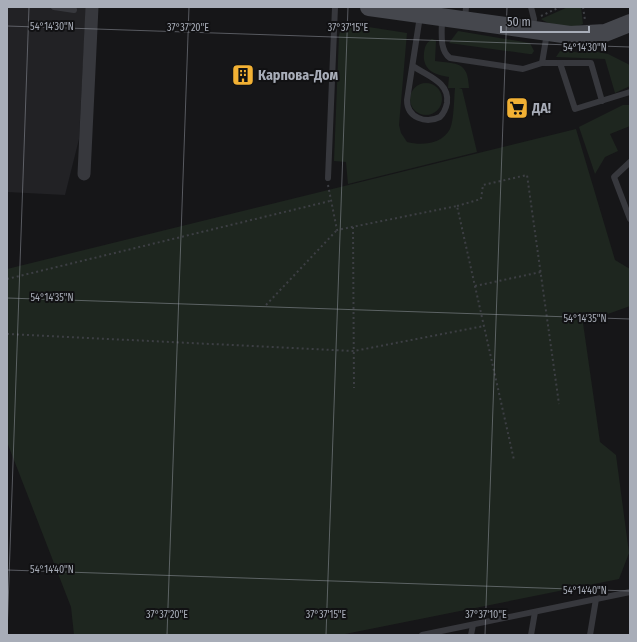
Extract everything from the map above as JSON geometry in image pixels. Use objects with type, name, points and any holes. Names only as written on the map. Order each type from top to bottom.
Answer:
[{"type":"main road","points":[[369,7],[442,17],[465,13],[588,35],[605,33],[630,23]]},
{"type":"street","points":[[84,174],[92,7]]},
{"type":"lane","points":[[54,7],[74,10]]},
{"type":"lane","points":[[328,178],[335,7]]},
{"type":"lane","points":[[531,7],[538,27],[542,63]]},
{"type":"lane","points":[[412,66],[440,82],[446,89],[446,105],[440,117],[431,120],[423,119],[414,116],[409,111],[407,100],[412,66],[420,14]]},
{"type":"lane","points":[[442,17],[443,48],[445,53],[450,58],[523,69],[542,63],[592,64],[602,101]]},
{"type":"lane","points":[[560,63],[574,109],[618,97],[630,92]]},
{"type":"lane","points":[[618,97],[630,98]]},
{"type":"lane","points":[[630,162],[614,177],[630,219]]},
{"type":"lane","points":[[422,635],[630,592]]},
{"type":"lane","points":[[590,635],[596,599]]},
{"type":"lane","points":[[531,635],[536,612]]},
{"type":"lane","points":[[471,635],[473,625]]},
{"type":"path","points":[[538,27],[560,7]]},
{"type":"path","points":[[583,7],[585,23]]},
{"type":"path","points":[[266,305],[337,230],[457,206],[480,199],[483,185],[527,175],[559,404]]},
{"type":"path","points":[[328,178],[337,230]]},
{"type":"path","points":[[7,279],[331,201]]},
{"type":"path","points":[[457,206],[514,460]]},
{"type":"path","points":[[353,227],[354,388]]},
{"type":"path","points":[[475,286],[541,272]]},
{"type":"path","points":[[7,334],[354,351],[484,326]]},
{"type":"shaded area","points":[[7,7],[86,7],[79,139],[65,195],[7,192]]},
{"type":"shaded area","points":[[568,7],[581,7],[583,24],[567,27],[551,24],[541,19]]},
{"type":"shaded area","points":[[343,23],[407,33],[399,125],[401,133],[407,142],[419,144],[431,143],[442,138],[450,129],[453,115],[455,88],[448,88],[449,77],[430,71],[425,64],[424,59],[424,51],[427,43],[432,39],[436,41],[435,61],[455,64],[464,68],[466,73],[469,88],[459,88],[462,89],[477,152],[348,184],[346,162],[334,161],[339,35]]},
{"type":"shaded area","points":[[458,31],[530,43],[534,51],[532,54],[529,54],[449,43]]},
{"type":"shaded area","points":[[587,50],[608,54],[628,64],[630,66],[630,86],[615,93],[605,59],[556,57],[560,51],[586,53]]},
{"type":"shaded area","points":[[423,83],[429,83],[439,90],[442,99],[441,105],[435,112],[429,115],[423,115],[413,108],[410,102],[410,96],[417,86]]},
{"type":"shaded area","points":[[623,105],[630,105],[630,126],[610,134],[618,151],[605,157],[595,174],[579,127]]},
{"type":"shaded area","points":[[576,129],[615,260],[630,269],[630,306],[583,323],[600,442],[616,455],[629,553],[619,579],[340,635],[74,635],[71,607],[7,442],[7,269]]},
{"type":"place","name":"Карпова-Дом","points":[[243,75]]},
{"type":"place","name":"ДА!","points":[[517,108]]}]
